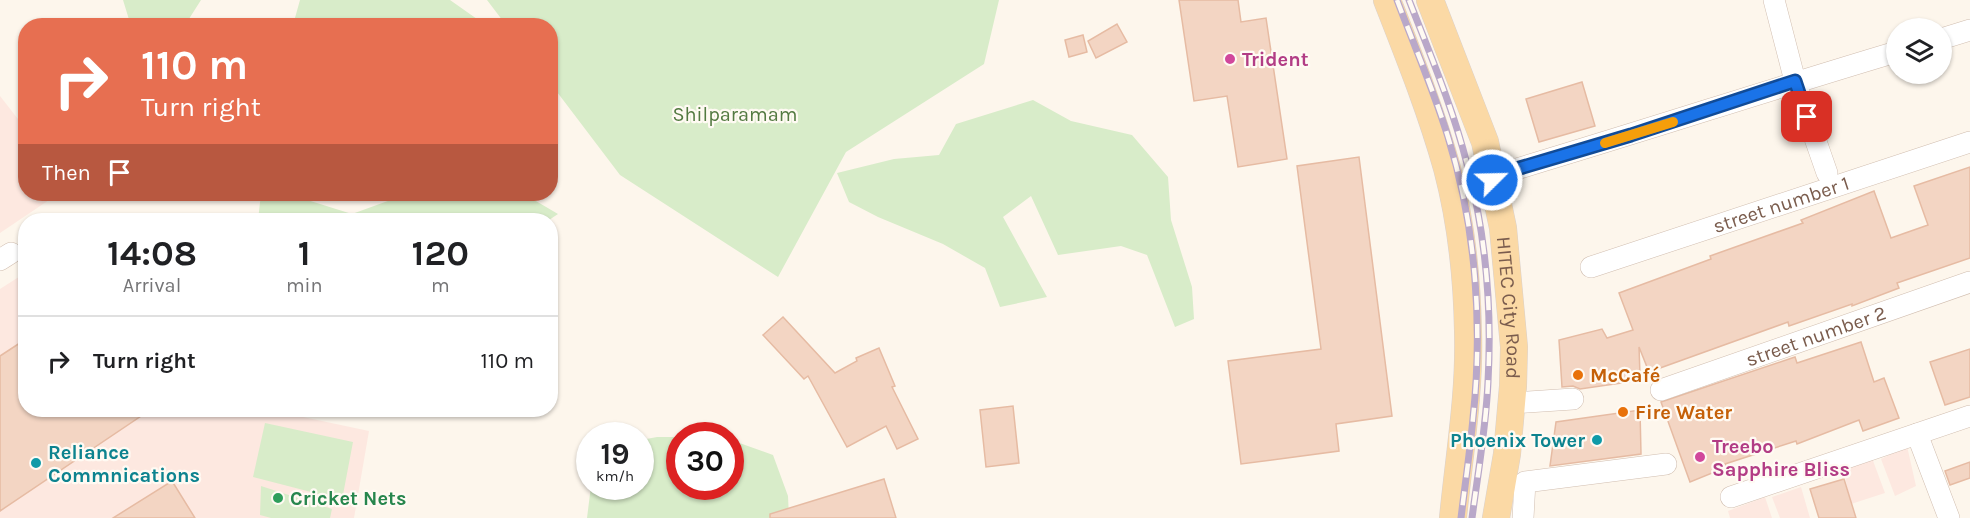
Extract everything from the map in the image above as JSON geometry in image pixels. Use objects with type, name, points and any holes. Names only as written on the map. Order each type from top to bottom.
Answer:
[{"type":"main road","name":"HITEC City Road","points":[[1387,0],[1438,138],[1461,239],[1468,333],[1465,400],[1453,518]]},
{"type":"main road","name":"HITEC City Road","points":[[1430,0],[1485,142],[1503,228],[1514,347],[1507,454],[1496,518]]},
{"type":"street","points":[[1774,0],[1795,81],[1827,173]]},
{"type":"street","points":[[1952,36],[1970,30]]},
{"type":"street","points":[[1492,180],[1503,173],[1631,135],[1795,81],[1886,55]]},
{"type":"street","name":"street number 1","points":[[1591,267],[1970,142]]},
{"type":"street","name":"street number 2","points":[[1661,390],[1970,282]]},
{"type":"street","points":[[1511,403],[1573,399]]},
{"type":"street","points":[[1731,497],[1970,416]]},
{"type":"street","points":[[1917,434],[1949,518]]},
{"type":"street","points":[[1523,518],[1525,477],[1661,462]]},
{"type":"shaded area","points":[[0,96],[18,119],[18,201],[48,201],[30,213],[18,213],[18,221],[0,233]]},
{"type":"shaded area","points":[[18,277],[18,417],[303,417],[369,431],[354,518],[0,518],[0,289]]},
{"type":"shaded area","points":[[1907,446],[1916,486],[1895,496],[1881,459]]},
{"type":"shaded area","points":[[1872,458],[1885,493],[1851,504],[1843,468]]},
{"type":"shaded area","points":[[1801,487],[1810,518],[1780,518],[1772,497]]},
{"type":"shaded area","points":[[1765,497],[1772,518],[1730,518],[1728,511]]},
{"type":"green space","points":[[123,0],[201,0],[190,18],[129,18]]},
{"type":"green space","points":[[300,0],[450,0],[476,18],[295,18]]},
{"type":"green space","name":"Shilparamam","points":[[487,0],[999,0],[984,64],[846,152],[778,277],[620,175],[558,93],[558,18],[501,18]]},
{"type":"green space","points":[[1033,100],[1071,121],[1132,135],[1168,177],[1171,220],[1192,287],[1194,319],[1175,327],[1147,255],[1121,246],[1058,255],[1031,196],[1003,217],[1047,297],[1000,307],[985,268],[943,244],[878,217],[849,202],[837,173],[894,159],[939,155],[956,124]]},
{"type":"green space","points":[[260,201],[310,201],[349,213],[259,213]]},
{"type":"green space","points":[[388,201],[536,201],[556,213],[355,213]]},
{"type":"green space","points":[[265,423],[353,442],[342,500],[253,477]]},
{"type":"green space","points":[[666,437],[666,500],[744,500],[744,445],[773,455],[788,496],[789,518],[587,518],[589,500],[654,500],[654,438]]},
{"type":"green space","name":"Cricket Nets","points":[[261,486],[332,509],[330,518],[271,518],[260,515]]},
{"type":"building","name":"Trident","points":[[1179,0],[1238,0],[1241,22],[1266,18],[1287,159],[1238,167],[1227,96],[1194,101]]},
{"type":"building","points":[[1117,24],[1127,42],[1096,58],[1088,41]]},
{"type":"building","points":[[1083,35],[1087,52],[1069,57],[1065,40]]},
{"type":"building","points":[[1582,82],[1595,126],[1539,142],[1526,99]]},
{"type":"building","points":[[1359,157],[1392,416],[1336,424],[1339,451],[1241,464],[1228,361],[1321,349],[1297,166]]},
{"type":"building","points":[[1970,167],[1970,258],[1897,283],[1899,288],[1852,306],[1852,304],[1789,326],[1788,322],[1649,372],[1639,347],[1640,375],[1627,379],[1629,382],[1580,389],[1573,386],[1562,387],[1559,340],[1602,329],[1607,338],[1633,330],[1619,293],[1711,259],[1710,256],[1803,223],[1801,220],[1874,191],[1891,238],[1928,225],[1914,186]]},
{"type":"building","points":[[783,317],[835,373],[857,361],[856,358],[879,348],[895,386],[892,387],[918,439],[897,449],[886,426],[847,447],[808,376],[804,379],[763,335]]},
{"type":"building","points":[[1861,342],[1874,382],[1884,378],[1899,418],[1863,431],[1859,420],[1797,444],[1796,441],[1725,464],[1727,467],[1690,482],[1661,402],[1795,357],[1797,363]]},
{"type":"building","name":"Reliance Commnications","points":[[18,344],[18,417],[140,417],[0,511],[0,356]]},
{"type":"building","points":[[1970,349],[1970,397],[1945,405],[1930,362]]},
{"type":"building","points":[[1013,406],[1019,463],[986,467],[980,410]]},
{"type":"building","name":"Phoenix Tower","points":[[1640,410],[1641,454],[1550,466],[1556,422]]},
{"type":"building","points":[[1970,462],[1970,478],[1950,485],[1945,471]]},
{"type":"building","points":[[884,479],[896,518],[770,518],[770,514]]},
{"type":"building","points":[[1844,479],[1856,518],[1819,518],[1810,489]]},
{"type":"building","points":[[172,481],[195,518],[113,518]]},
{"type":"railway","points":[[1397,0],[1448,137],[1458,171],[1471,241],[1477,312],[1476,383],[1461,518]]},
{"type":"railway","points":[[1409,0],[1455,122],[1474,191],[1483,245],[1489,327],[1488,382],[1484,433],[1472,518]]},
{"type":"slow traffic","points":[[1605,143],[1673,122]]},
{"type":"place","name":"Trident","points":[[1230,59]]},
{"type":"place","name":"McCafé","points":[[1578,375]]},
{"type":"place","name":"Fire Water","points":[[1623,412]]},
{"type":"place","name":"Phoenix Tower","points":[[1597,440]]},
{"type":"place","name":"Treebo Sapphire Bliss","points":[[1700,457]]},
{"type":"place","name":"Reliance Commnications","points":[[36,463]]},
{"type":"place","name":"Cricket Nets","points":[[278,498]]},
{"type":"route","points":[[1492,180],[1503,173],[1631,135],[1795,81],[1807,117]]}]
